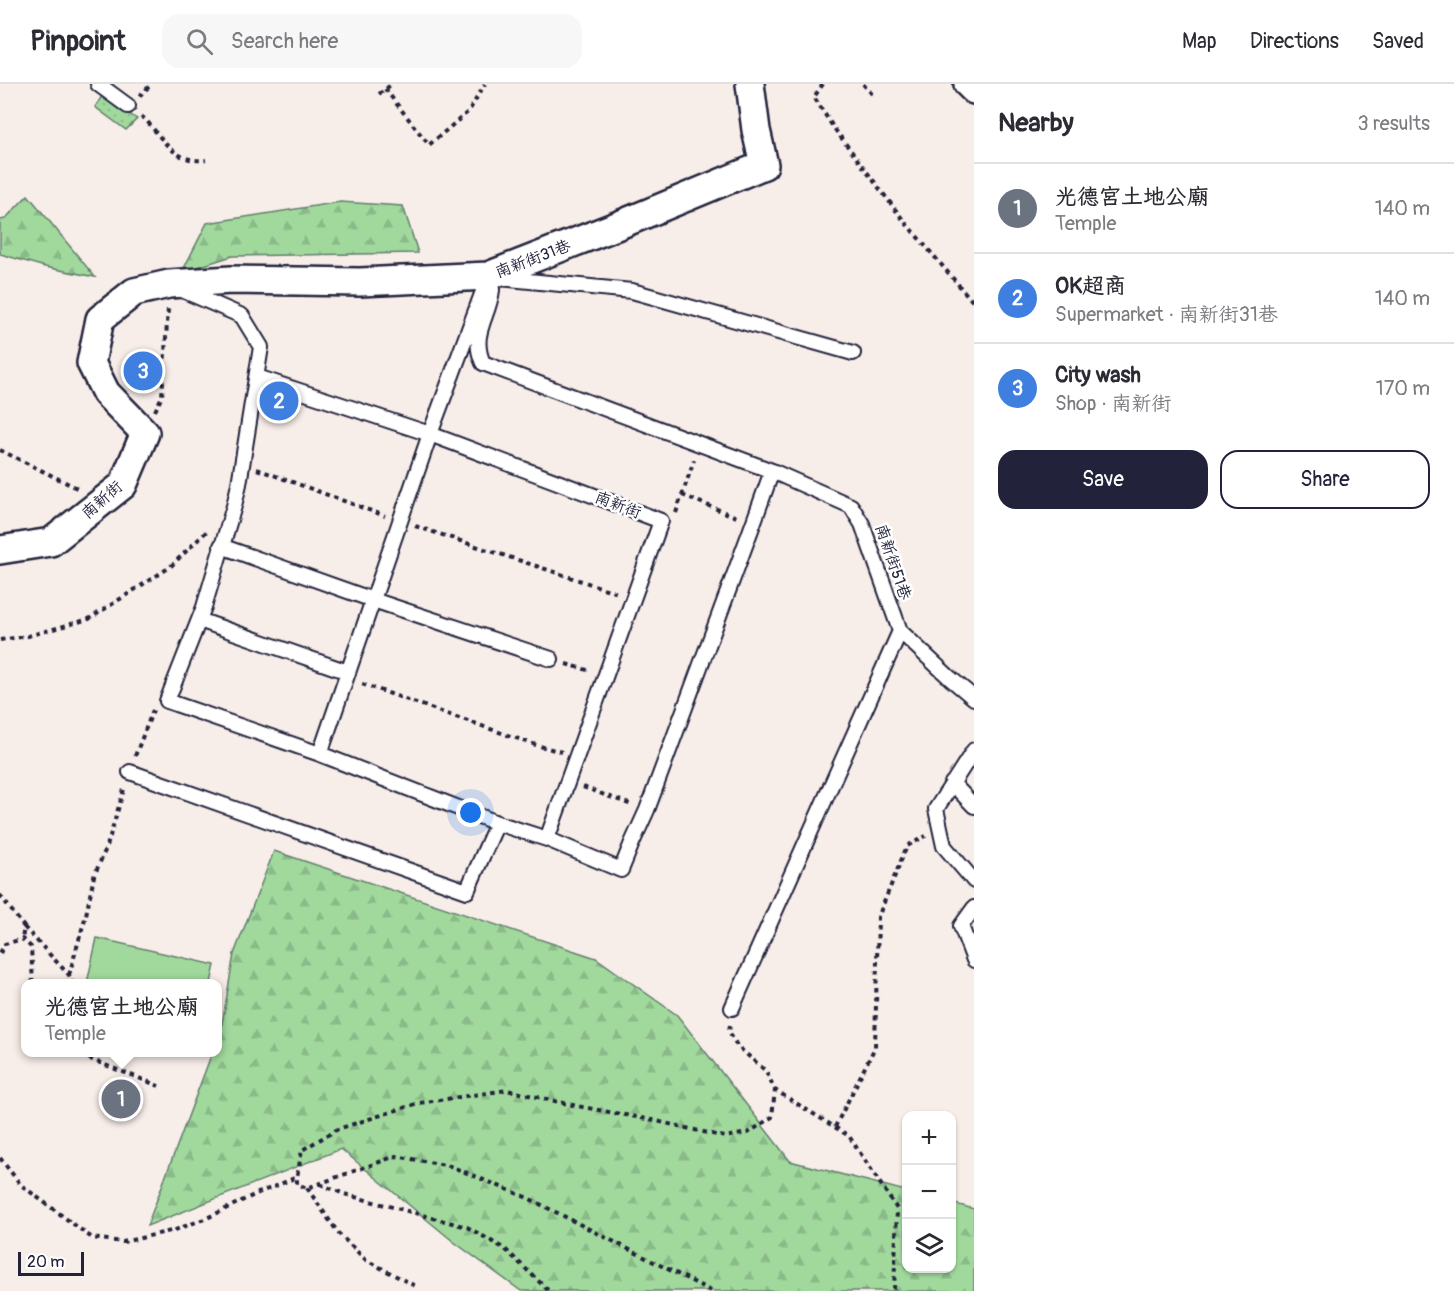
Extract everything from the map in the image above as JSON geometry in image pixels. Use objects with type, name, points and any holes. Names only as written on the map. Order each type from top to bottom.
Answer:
[{"type":"street","name":"南新街31巷","points":[[169,284],[231,280],[360,282],[488,276],[764,165],[750,84]]},
{"type":"street","points":[[968,84],[974,90]]},
{"type":"street","points":[[146,433],[106,393],[91,363],[100,319],[134,292],[169,284]]},
{"type":"street","name":"南新街","points":[[0,550],[51,542],[123,485],[146,433]]},
{"type":"lane","points":[[98,84],[128,106]]},
{"type":"lane","points":[[320,754],[430,434],[488,276],[632,291],[852,353]]},
{"type":"lane","name":"南新街51巷","points":[[488,276],[492,288],[479,338],[483,363],[772,471],[850,506],[862,524],[900,631]]},
{"type":"lane","points":[[169,284],[242,316],[261,347],[234,506],[204,607],[167,701],[320,754],[497,823],[547,839],[621,870],[647,810],[772,471]]},
{"type":"lane","name":"南新街","points":[[257,377],[430,434],[661,521],[547,839]]},
{"type":"lane","points":[[221,546],[373,600],[551,659]]},
{"type":"lane","points":[[199,621],[348,672]]},
{"type":"lane","points":[[732,1008],[900,631],[974,698]]},
{"type":"lane","points":[[974,750],[936,809],[944,846],[974,881]]},
{"type":"lane","points":[[130,771],[467,891],[497,823]]},
{"type":"lane","points":[[952,783],[974,806]]},
{"type":"lane","points":[[974,908],[961,926],[974,960]]},
{"type":"path","points":[[379,94],[392,84]]},
{"type":"path","points":[[385,89],[429,145],[469,111],[485,84]]},
{"type":"path","points":[[823,84],[813,97],[833,127],[904,221],[974,303]]},
{"type":"path","points":[[863,84],[872,94]]},
{"type":"path","points":[[128,106],[146,120],[173,152],[194,161],[206,160]]},
{"type":"path","points":[[146,433],[162,396],[169,284]]},
{"type":"path","points":[[661,521],[672,525],[700,445]]},
{"type":"path","points":[[0,450],[77,488]]},
{"type":"path","points":[[682,495],[753,524]]},
{"type":"path","points":[[0,640],[28,636],[89,619],[170,567],[234,506]]},
{"type":"path","points":[[551,659],[606,675]]},
{"type":"path","points":[[348,672],[362,685],[536,745],[578,755]]},
{"type":"path","points":[[69,975],[94,876],[107,846],[130,771],[153,709],[167,701]]},
{"type":"path","points":[[568,782],[647,810]]},
{"type":"path","points":[[835,1127],[875,1047],[878,917],[907,846],[940,828]]},
{"type":"path","points":[[0,895],[24,927],[71,979]]},
{"type":"path","points":[[22,939],[24,927]]},
{"type":"path","points":[[0,953],[5,944],[22,939]]},
{"type":"path","points":[[22,939],[31,947],[33,979]]},
{"type":"path","points":[[417,1287],[366,1260],[339,1234],[307,1188],[297,1184],[302,1150],[338,1129],[419,1103],[507,1090],[725,1137],[748,1133],[772,1118],[775,1090],[766,1071],[737,1046],[729,1031],[732,1008]]},
{"type":"path","points":[[83,1057],[159,1086]]},
{"type":"path","points":[[775,1090],[849,1136],[897,1209],[894,1291]]},
{"type":"path","points":[[307,1188],[396,1156],[450,1166],[528,1198],[711,1291]]},
{"type":"path","points":[[0,1158],[21,1185],[92,1238],[123,1242],[175,1230],[297,1178]]},
{"type":"path","points":[[319,1183],[344,1194],[467,1227],[505,1249],[549,1291]]},
{"type":"green space","points":[[102,96],[137,119],[126,130],[95,107]]},
{"type":"green space","points":[[28,195],[95,277],[45,267],[0,254],[0,220],[5,219]]},
{"type":"green space","points":[[340,202],[403,206],[418,253],[232,256],[182,272],[207,223]]},
{"type":"green space","points":[[274,851],[596,958],[677,1015],[790,1161],[902,1190],[902,1273],[956,1273],[956,1204],[974,1209],[974,1291],[521,1291],[454,1242],[341,1149],[147,1226],[210,1057],[222,1057],[222,1024],[234,954]]},
{"type":"green space","points":[[97,938],[215,965],[212,979],[88,979]]},
{"type":"place","name":"City wash","points":[[143,371]]},
{"type":"place","name":"OK超商","points":[[279,401]]},
{"type":"place","name":"光德宮土地公廟","points":[[121,1099]]}]
